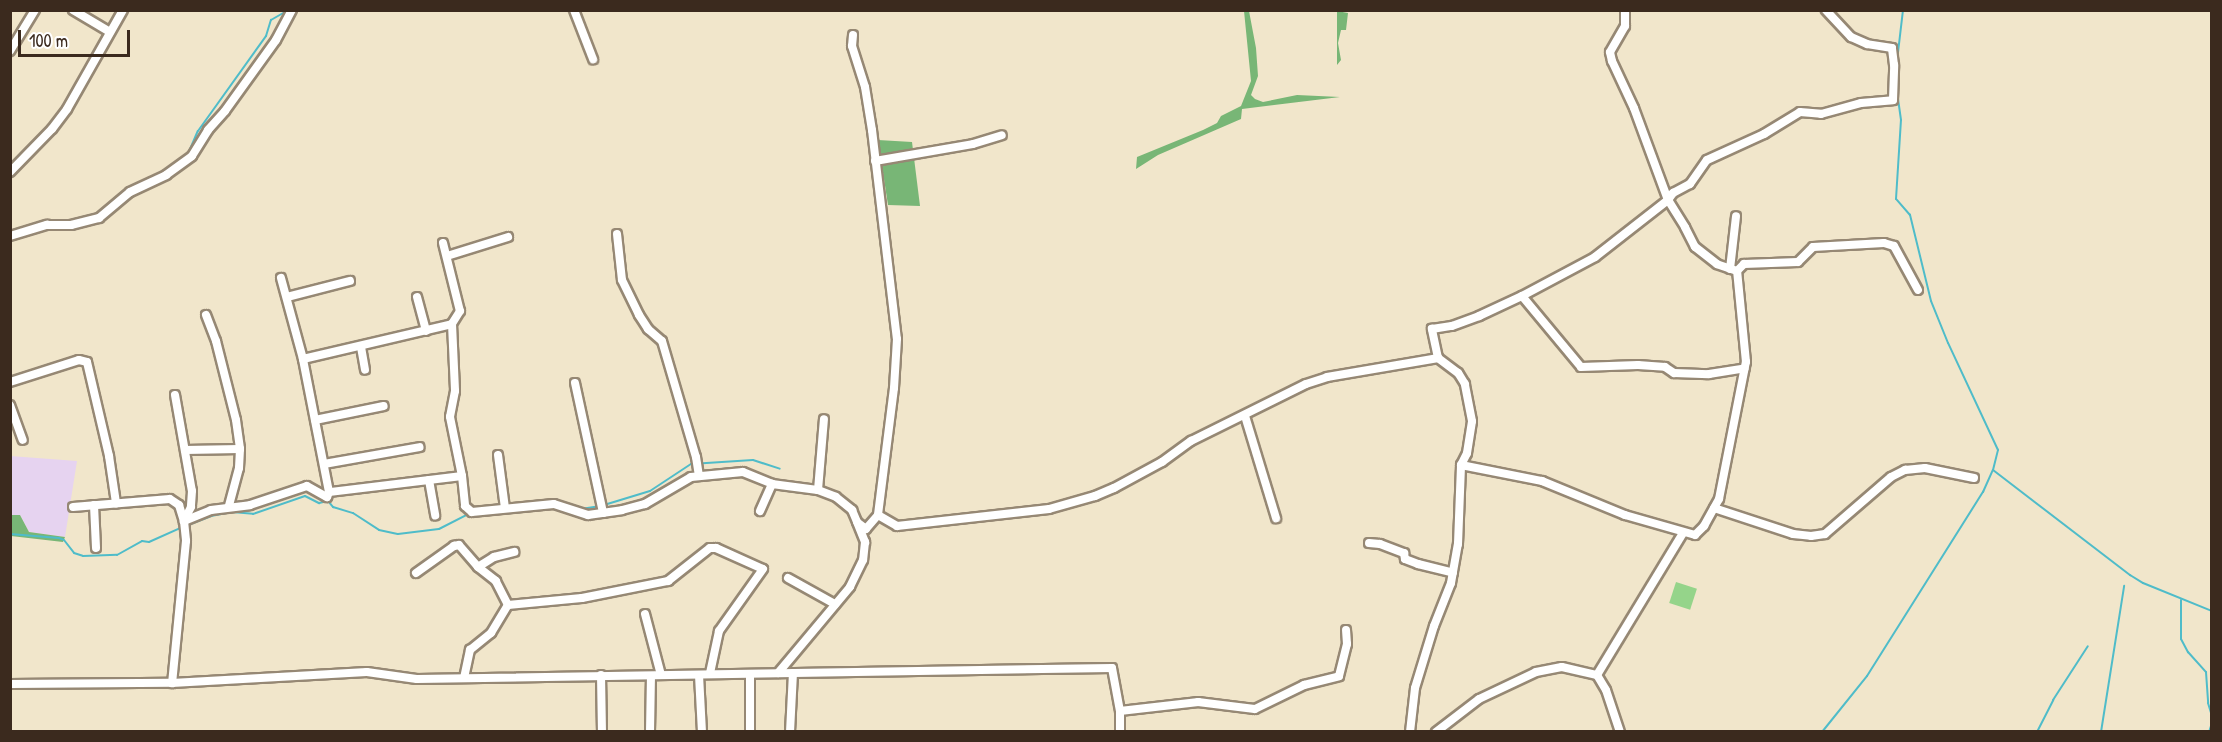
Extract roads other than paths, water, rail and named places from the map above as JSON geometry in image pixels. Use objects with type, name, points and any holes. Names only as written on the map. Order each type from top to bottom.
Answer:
[{"type":"street","points":[[10,51],[35,10]]},
{"type":"street","points":[[73,10],[110,32]]},
{"type":"street","points":[[10,172],[45,137],[67,109],[123,10]]},
{"type":"street","points":[[10,236],[47,225],[71,225],[99,218],[130,192],[166,175],[192,156],[208,130],[225,111],[276,40],[292,10]]},
{"type":"street","points":[[574,10],[593,59]]},
{"type":"street","points":[[1625,10],[1625,26],[1610,52],[1612,61],[1634,108],[1668,200],[1695,247],[1717,264],[1734,270]]},
{"type":"street","points":[[1410,732],[1415,688],[1453,573],[1458,544],[1461,465],[1467,453],[1472,421],[1465,384],[1458,373],[1438,358],[1432,329],[1461,322],[1522,297],[1595,257],[1668,200],[1673,193],[1690,184],[1707,160],[1764,134],[1800,112],[1821,114],[1861,103],[1893,100],[1892,48],[1867,44],[1851,37],[1826,10]]},
{"type":"street","points":[[853,35],[852,46],[865,87],[897,339],[894,388],[878,516],[866,530],[857,522]]},
{"type":"street","points":[[874,160],[972,144],[1002,135]]},
{"type":"street","points":[[1461,465],[1542,482],[1605,508],[1695,535],[1704,526],[1719,499],[1745,368],[1734,270],[1736,216]]},
{"type":"street","points":[[617,234],[622,280],[639,315],[662,341],[696,457],[699,475]]},
{"type":"street","points":[[447,256],[508,237]]},
{"type":"street","points":[[444,243],[460,310],[452,324],[455,391],[450,417],[462,476],[465,506],[468,511],[554,504],[588,515],[603,513],[645,504],[674,485],[699,475],[742,472],[772,484],[818,490],[836,497],[852,510],[865,542],[863,560],[850,587],[778,673]]},
{"type":"street","points":[[1734,270],[1744,264],[1798,262],[1813,247],[1884,243],[1894,246],[1918,290]]},
{"type":"street","points":[[184,521],[229,506],[250,505],[306,486],[327,497],[329,492],[303,359],[281,278]]},
{"type":"street","points":[[287,297],[350,280]]},
{"type":"street","points":[[417,297],[426,331]]},
{"type":"street","points":[[1522,297],[1581,367],[1638,365],[1665,367],[1674,373],[1709,374],[1745,368]]},
{"type":"street","points":[[206,315],[216,341],[236,420],[240,449],[239,468],[229,506]]},
{"type":"street","points":[[303,359],[452,324]]},
{"type":"street","points":[[361,347],[365,370]]},
{"type":"street","points":[[878,516],[897,526],[1049,509],[1114,488],[1162,462],[1191,441],[1306,384],[1327,376],[1438,358]]},
{"type":"street","points":[[10,382],[79,360],[87,362],[109,456],[116,503]]},
{"type":"street","points":[[575,383],[603,513]]},
{"type":"street","points":[[175,395],[192,491],[191,507],[184,521]]},
{"type":"street","points":[[10,405],[23,440]]},
{"type":"street","points":[[315,420],[384,406]]},
{"type":"street","points":[[1245,416],[1276,518]]},
{"type":"street","points":[[818,490],[824,419]]},
{"type":"street","points":[[324,464],[420,447]]},
{"type":"street","points":[[185,450],[240,449]]},
{"type":"street","points":[[498,455],[505,508]]},
{"type":"street","points":[[1714,508],[1793,534],[1811,536],[1825,534],[1891,477],[1905,470],[1925,468],[1974,478]]},
{"type":"street","points":[[329,492],[462,476]]},
{"type":"street","points":[[429,480],[435,515]]},
{"type":"street","points":[[760,511],[772,484]]},
{"type":"street","points":[[73,507],[170,499],[179,505],[184,521],[185,551],[172,683]]},
{"type":"street","points":[[94,505],[96,548]]},
{"type":"street","points":[[1597,675],[1683,533]]},
{"type":"street","points":[[1369,543],[1380,544],[1404,553],[1405,559],[1418,564],[1453,573]]},
{"type":"street","points":[[416,573],[454,546],[459,545],[478,567],[496,581],[508,605]]},
{"type":"street","points":[[508,605],[582,598],[668,581],[710,548],[716,548],[763,569],[719,631],[710,673]]},
{"type":"street","points":[[478,567],[494,557],[514,552]]},
{"type":"street","points":[[788,578],[835,604]]},
{"type":"street","points":[[464,678],[470,650],[491,633],[508,605]]},
{"type":"street","points":[[645,614],[661,675]]},
{"type":"street","points":[[1120,711],[1198,702],[1255,709],[1304,685],[1339,676],[1347,644],[1346,630]]},
{"type":"street","points":[[1436,732],[1479,699],[1536,672],[1562,667],[1597,675],[1606,690],[1620,732]]},
{"type":"street","points":[[10,684],[172,683],[367,672],[417,679],[1112,668],[1120,711],[1120,732]]},
{"type":"street","points":[[790,732],[793,673]]},
{"type":"street","points":[[750,674],[750,732]]},
{"type":"street","points":[[601,675],[602,732]]},
{"type":"street","points":[[699,675],[702,732]]},
{"type":"street","points":[[651,676],[651,732]]},
{"type":"waterway","points":[[135,186],[169,168],[188,154],[198,131],[266,36],[271,20],[288,10]]},
{"type":"waterway","points":[[1897,61],[1903,10]]},
{"type":"waterway","points":[[1822,732],[1867,676],[1983,492],[1993,470],[1998,450],[1931,301],[1910,215],[1896,199],[1901,120],[1897,91]]},
{"type":"waterway","points":[[604,505],[650,491],[691,464],[753,460],[780,469]]},
{"type":"waterway","points":[[1993,470],[2130,575],[2143,583],[2212,611]]},
{"type":"waterway","points":[[188,525],[211,516],[232,512],[253,514],[305,496],[319,503],[328,501],[333,507],[353,513],[379,530],[398,534],[439,529],[471,513]]},
{"type":"waterway","points":[[507,504],[555,501]]},
{"type":"waterway","points":[[484,507],[502,504]]},
{"type":"waterway","points":[[581,509],[599,506]]},
{"type":"waterway","points":[[10,534],[59,538],[64,540],[74,553],[83,556],[117,555],[142,541],[149,542],[183,527]]},
{"type":"waterway","points":[[2101,732],[2124,586]]},
{"type":"waterway","points":[[2181,600],[2181,639],[2188,652],[2206,672],[2208,703],[2212,716]]},
{"type":"waterway","points":[[2037,732],[2053,700],[2088,646]]},
{"type":"waterway","points":[[2209,732],[2212,723]]}]
